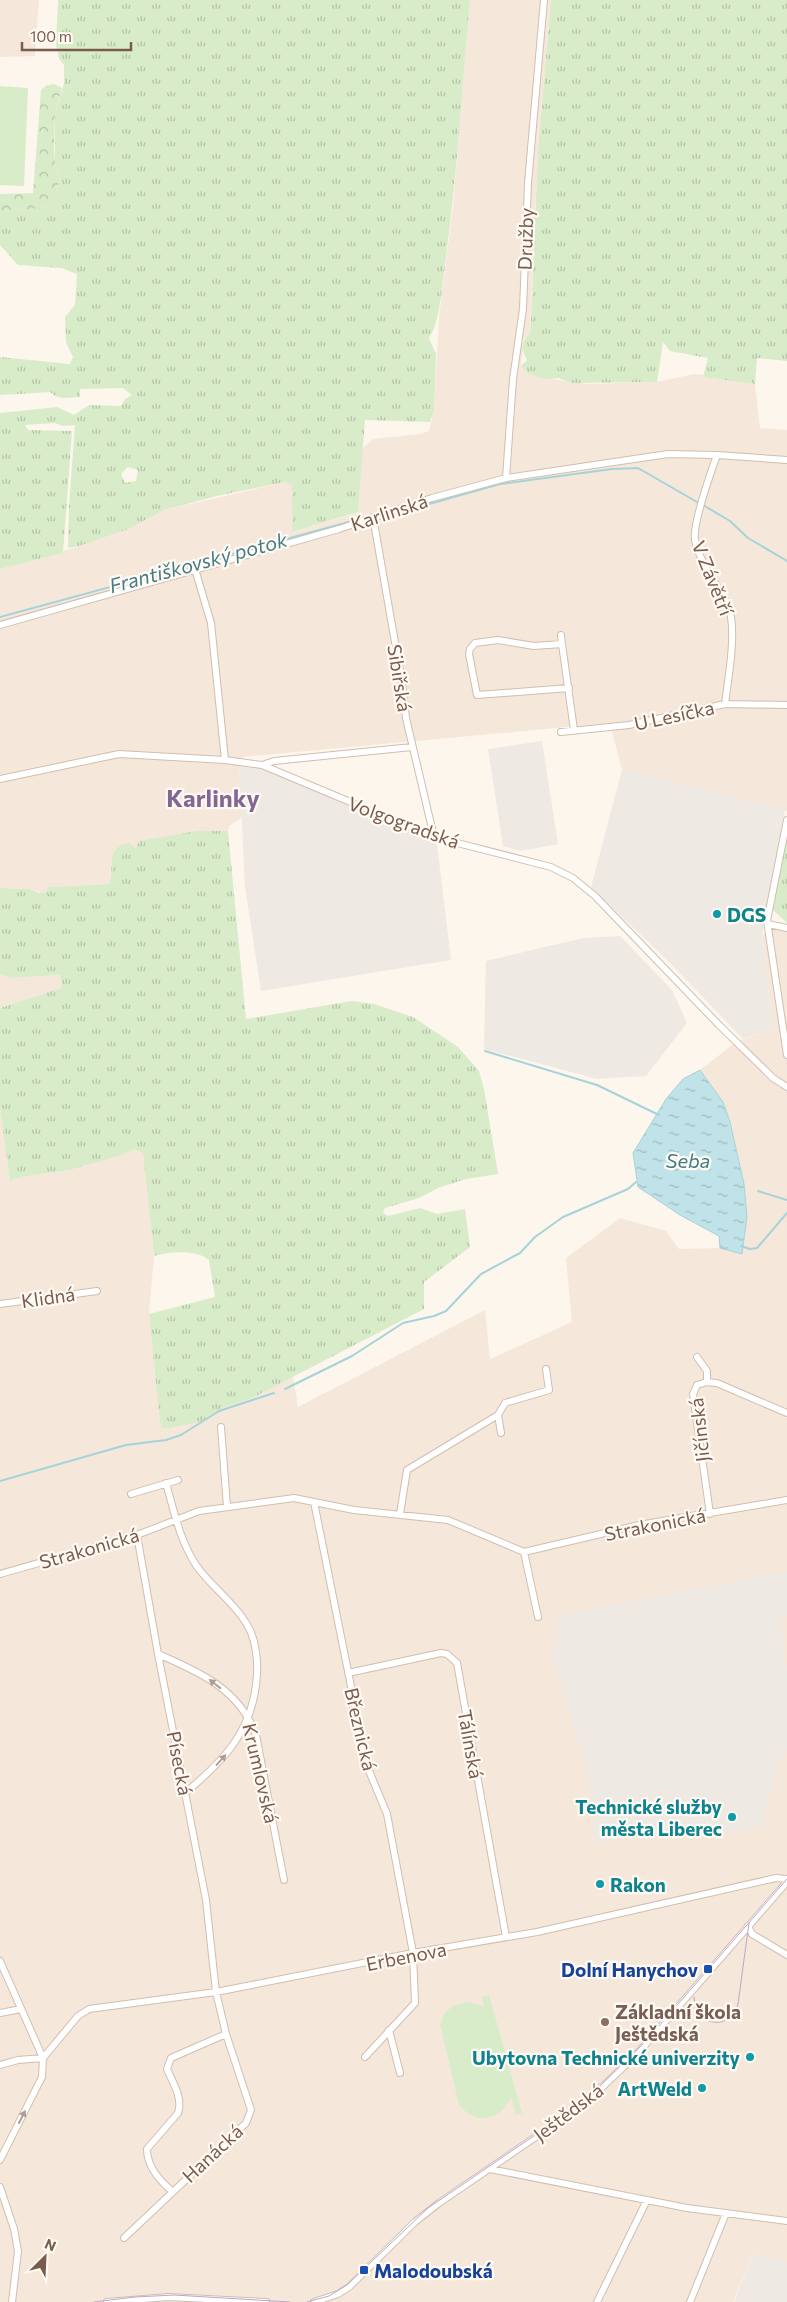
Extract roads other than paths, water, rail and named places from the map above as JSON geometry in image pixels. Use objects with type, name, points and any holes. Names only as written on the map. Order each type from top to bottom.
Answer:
[{"type":"street","name":"Družby","points":[[506,478],[513,379],[523,310],[528,183],[544,0]]},
{"type":"street","name":"Karlinská","points":[[0,625],[506,478],[668,454],[717,454],[787,460]]},
{"type":"street","name":"V Závětří","points":[[717,454],[701,504],[695,539],[710,578],[727,603],[733,632],[725,704]]},
{"type":"street","name":"Sibiřská","points":[[373,517],[412,747],[434,837]]},
{"type":"street","points":[[195,569],[211,624],[225,760]]},
{"type":"street","points":[[561,635],[574,730]]},
{"type":"street","points":[[562,644],[534,646],[498,640],[475,643],[470,648],[469,654],[478,699],[569,688]]},
{"type":"street","name":"U Lesíčka","points":[[560,732],[629,724],[725,704],[787,705]]},
{"type":"street","points":[[262,765],[274,761],[412,747]]},
{"type":"street","name":"Volgogradská","points":[[0,779],[119,754],[225,760],[262,765],[434,837],[534,861],[551,867],[573,878],[595,896],[773,1078],[787,1088]]},
{"type":"street","points":[[787,820],[768,924],[787,1055]]},
{"type":"street","points":[[768,924],[787,928]]},
{"type":"street","name":"Klidná","points":[[0,1304],[97,1291]]},
{"type":"street","name":"Jičínská","points":[[697,1357],[707,1371],[707,1382],[697,1385],[693,1394],[710,1514]]},
{"type":"street","points":[[400,1514],[407,1470],[498,1415],[505,1403],[550,1390],[546,1369]]},
{"type":"street","points":[[707,1382],[717,1383],[787,1413]]},
{"type":"street","points":[[498,1415],[501,1433]]},
{"type":"street","points":[[221,1427],[227,1507]]},
{"type":"street","points":[[131,1494],[178,1480]]},
{"type":"street","points":[[166,1484],[176,1520],[187,1549],[197,1566],[247,1624],[258,1661],[256,1698],[250,1718],[233,1747],[218,1764],[186,1793]]},
{"type":"street","name":"Strakonická","points":[[0,1574],[137,1535],[199,1511],[294,1498],[354,1510],[448,1520],[524,1552],[639,1525],[787,1500]]},
{"type":"street","name":"Březnická","points":[[314,1502],[367,1766],[387,1814],[413,1953],[415,2003],[365,2057]]},
{"type":"street","name":"Písecká","points":[[137,1535],[206,1900],[216,1992]]},
{"type":"street","points":[[524,1552],[538,1617]]},
{"type":"street","name":"Tálínská","points":[[348,1672],[441,1653],[447,1654],[457,1663],[506,1938]]},
{"type":"street","name":"Krumlovská","points":[[158,1654],[209,1678],[226,1692],[250,1718],[256,1735],[284,1880]]},
{"type":"street","name":"Erbenova","points":[[43,2058],[78,2016],[89,2009],[216,1992],[413,1953],[506,1938],[632,1912],[776,1878],[787,1880]]},
{"type":"street","name":"Ještědská","points":[[314,2302],[323,2302],[349,2287],[415,2222],[439,2203],[568,2115],[598,2091],[637,2054],[787,1880]]},
{"type":"street","points":[[748,1926],[752,1934],[787,1955]]},
{"type":"street","points":[[0,1961],[43,2058],[42,2077],[0,2160]]},
{"type":"street","name":"Hanácká","points":[[124,2238],[246,2123],[249,2116],[251,2110],[248,2097],[226,2034],[216,1992]]},
{"type":"street","points":[[0,2013],[21,2009]]},
{"type":"street","points":[[389,2030],[400,2073]]},
{"type":"street","points":[[172,2191],[160,2181],[146,2149],[178,2113],[180,2108],[180,2100],[167,2069],[167,2064],[170,2058],[226,2034]]},
{"type":"street","points":[[0,2065],[18,2060],[43,2058]]},
{"type":"street","points":[[490,2168],[647,2200],[787,2221]]},
{"type":"street","points":[[0,2187],[14,2229],[18,2250],[12,2302]]},
{"type":"street","points":[[597,2302],[647,2200]]},
{"type":"street","points":[[690,2302],[726,2213]]},
{"type":"street","points":[[107,2302],[168,2297],[266,2302]]},
{"type":"water","name":"Seba","points":[[700,1070],[723,1102],[730,1122],[744,1184],[747,1217],[742,1254],[720,1248],[719,1236],[680,1215],[638,1187],[633,1153],[666,1099],[683,1079]]},
{"type":"waterway","name":"Františkovský potok","points":[[401,512],[500,484],[612,469],[638,468],[697,502]]},
{"type":"waterway","name":"Františkovský potok","points":[[703,505],[730,521],[748,538],[787,561]]},
{"type":"waterway","name":"Františkovský potok","points":[[0,617],[367,517]]},
{"type":"waterway","points":[[485,1051],[597,1085],[659,1115]]},
{"type":"waterway","points":[[285,1389],[352,1356],[403,1323],[434,1316],[446,1311],[481,1274],[520,1253],[535,1237],[563,1217],[628,1189],[636,1182]]},
{"type":"waterway","points":[[758,1191],[787,1200]]},
{"type":"waterway","points":[[741,1246],[750,1249],[757,1248],[787,1213]]},
{"type":"waterway","points":[[0,1481],[126,1445],[166,1440],[181,1435],[219,1411],[274,1393]]},
{"type":"tram line","points":[[307,2302],[329,2296],[347,2285],[428,2208],[547,2127],[600,2086],[645,2042],[787,1879]]},
{"type":"tram line","points":[[694,1997],[696,2011],[707,2020],[720,2022],[731,2017],[738,2004],[749,1923]]},
{"type":"tram line","points":[[94,2302],[174,2295],[290,2302]]},
{"type":"place","name":"DGS","points":[[717,914]]},
{"type":"place","name":"Technické služby města Liberec","points":[[732,1817]]},
{"type":"place","name":"Rakon","points":[[600,1884]]},
{"type":"place","name":"Dolní Hanychov","points":[[708,1969]]},
{"type":"place","name":"Základní škola Ještědská","points":[[605,2022]]},
{"type":"place","name":"Ubytovna Technické univerzity","points":[[750,2057]]},
{"type":"place","name":"ArtWeld","points":[[702,2088]]},
{"type":"place","name":"Malodoubská","points":[[364,2270]]},
{"type":"district","name":"Karlinky","points":[[213,797]]}]
